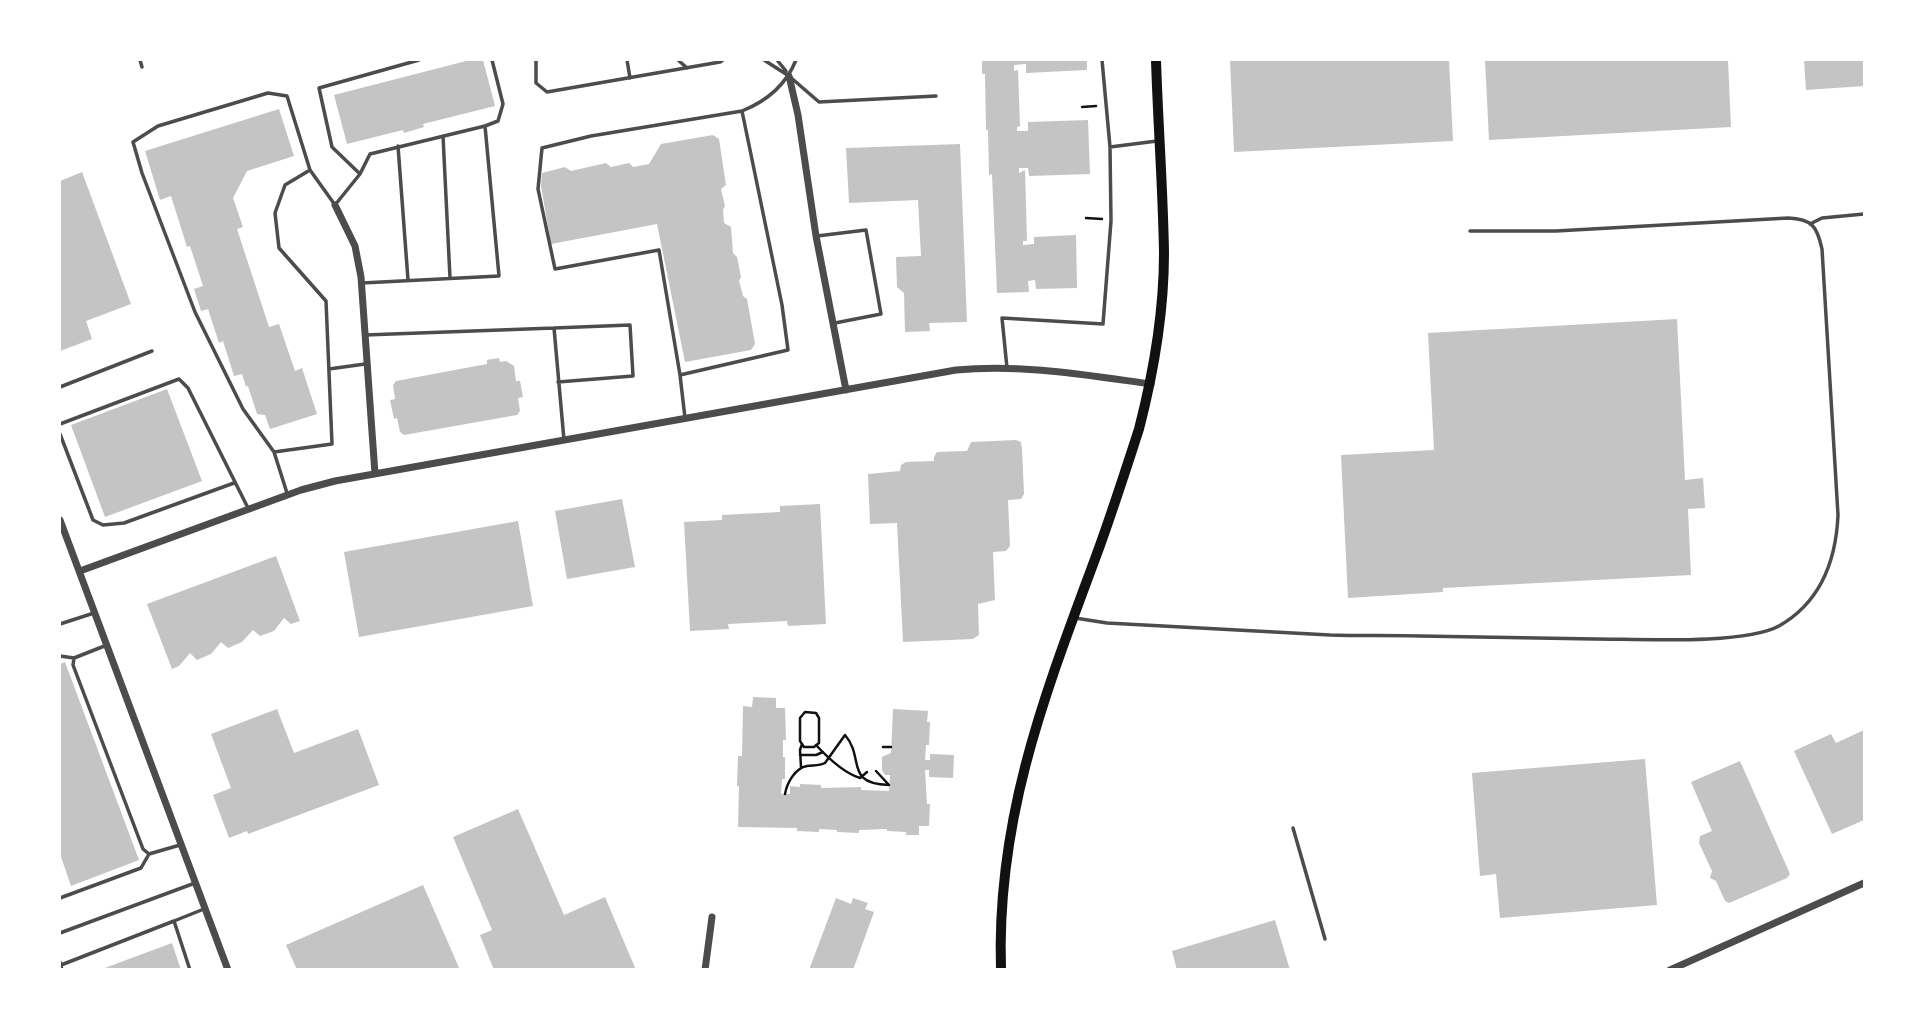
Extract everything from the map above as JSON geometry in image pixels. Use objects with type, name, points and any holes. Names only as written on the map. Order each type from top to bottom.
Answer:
[{"type":"main road","points":[[1001,970],[1003,896],[1014,806],[1031,739],[1139,429],[1151,384],[1160,323],[1164,254],[1156,60]]},
{"type":"street","points":[[789,76],[846,390]]},
{"type":"street","points":[[335,205],[355,246],[362,283],[375,474]]},
{"type":"street","points":[[80,571],[321,485],[956,370],[1007,368],[1063,371],[1151,384]]},
{"type":"street","points":[[60,520],[228,970]]},
{"type":"street","points":[[1670,970],[1864,883]]},
{"type":"street","points":[[705,970],[712,917]]},
{"type":"lane","points":[[140,60],[142,67]]},
{"type":"lane","points":[[360,174],[332,147],[319,88],[419,60]]},
{"type":"lane","points":[[287,495],[274,452],[243,409],[195,312],[142,173],[133,142],[158,125],[268,93],[287,96],[310,170],[335,205],[360,174],[370,153],[498,121],[503,104],[492,60]]},
{"type":"lane","points":[[536,60],[536,83],[547,92],[723,60]]},
{"type":"lane","points":[[627,60],[630,78]]},
{"type":"lane","points":[[678,60],[687,68]]},
{"type":"lane","points":[[764,60],[789,76],[819,102],[936,96]]},
{"type":"lane","points":[[777,60],[789,76]]},
{"type":"lane","points":[[686,420],[659,250],[555,269],[538,189],[542,148],[591,136],[742,111],[761,104],[789,76],[796,60]]},
{"type":"lane","points":[[1007,368],[1002,318],[1104,324],[1111,221],[1110,146],[1102,60]]},
{"type":"lane","points":[[680,375],[788,350],[782,305],[742,111]]},
{"type":"lane","points":[[362,283],[499,276],[485,126]]},
{"type":"lane","points":[[443,136],[450,278]]},
{"type":"lane","points":[[1110,146],[1159,141]]},
{"type":"lane","points":[[398,146],[408,280]]},
{"type":"lane","points":[[274,452],[332,444],[326,301],[279,248],[275,213],[285,185],[310,170]]},
{"type":"lane","points":[[1810,224],[1822,218],[1864,214]]},
{"type":"lane","points":[[1073,618],[1107,623],[1329,635],[1647,640],[1748,635],[1776,627],[1795,615],[1811,600],[1833,561],[1837,540],[1838,502],[1822,249],[1819,236],[1810,224],[1804,219],[1788,218],[1556,231],[1470,231]]},
{"type":"lane","points":[[816,236],[866,230],[881,314],[833,323]]},
{"type":"lane","points":[[365,335],[630,325],[633,376],[558,382]]},
{"type":"lane","points":[[554,328],[564,440]]},
{"type":"lane","points":[[60,387],[152,351]]},
{"type":"lane","points":[[329,369],[367,364]]},
{"type":"lane","points":[[60,424],[179,379],[188,388],[249,509]]},
{"type":"lane","points":[[60,434],[93,520],[103,525],[124,523],[234,483]]},
{"type":"lane","points":[[60,625],[96,613]]},
{"type":"lane","points":[[60,656],[74,658],[108,645]]},
{"type":"lane","points":[[74,658],[73,665],[129,812],[144,849],[149,854]]},
{"type":"lane","points":[[1293,828],[1325,939]]},
{"type":"lane","points":[[60,898],[141,868],[149,854],[182,844]]},
{"type":"lane","points":[[60,933],[196,882]]},
{"type":"lane","points":[[61,966],[205,908]]},
{"type":"lane","points":[[174,921],[190,970]]},
{"type":"path","points":[[1082,107],[1097,106]]},
{"type":"path","points":[[1086,218],[1102,219]]},
{"type":"path","points":[[802,744],[804,747],[819,743],[819,718],[816,713],[805,712],[800,718],[802,767]]},
{"type":"path","points":[[785,794],[790,781],[802,767],[822,765],[845,735],[851,743],[856,767],[862,777],[873,785],[889,785],[876,771]]},
{"type":"path","points":[[816,745],[855,777],[862,777],[867,772]]},
{"type":"path","points":[[883,747],[891,747]]},
{"type":"path","points":[[800,755],[823,752]]},
{"type":"building","points":[[470,60],[483,60],[495,106],[423,124],[424,127],[404,133],[403,130],[347,144],[334,95]]},
{"type":"building","points":[[982,60],[1087,60],[1087,70],[1026,73],[1026,64],[1014,65],[1014,71],[1018,70],[1020,126],[1017,131],[1028,131],[1028,122],[1088,120],[1090,174],[1029,176],[1028,168],[1019,168],[1019,173],[1025,170],[1027,241],[1023,241],[1023,245],[1034,244],[1034,237],[1076,235],[1077,288],[1036,289],[1035,280],[1028,281],[1029,292],[997,293],[992,174],[989,175],[985,74],[982,74]]},
{"type":"building","points":[[1230,60],[1449,60],[1453,141],[1234,152]]},
{"type":"building","points":[[1485,60],[1728,60],[1731,127],[1489,140]]},
{"type":"building","points":[[1804,60],[1864,60],[1864,86],[1806,90]]},
{"type":"building","points":[[279,109],[294,156],[247,171],[233,198],[243,227],[237,229],[269,327],[279,324],[295,371],[302,368],[317,414],[270,429],[265,415],[257,414],[242,374],[234,376],[223,341],[219,343],[208,309],[201,311],[194,289],[203,286],[190,246],[187,247],[171,196],[160,200],[145,151]]},
{"type":"building","points":[[713,135],[719,139],[726,185],[721,189],[725,206],[724,223],[731,227],[733,253],[737,257],[741,277],[739,281],[743,296],[747,299],[755,344],[751,350],[685,362],[657,224],[551,244],[541,186],[542,173],[565,167],[571,171],[606,163],[611,167],[629,163],[633,167],[649,164],[661,144]]},
{"type":"building","points":[[960,144],[967,322],[929,323],[930,331],[905,332],[904,293],[897,287],[896,257],[921,256],[918,200],[849,203],[846,148]]},
{"type":"building","points":[[82,172],[131,304],[86,321],[92,339],[60,351],[60,181]]},
{"type":"building","points":[[1677,319],[1685,480],[1703,478],[1705,508],[1688,509],[1691,575],[1443,588],[1443,592],[1348,598],[1341,455],[1434,450],[1428,333]]},
{"type":"building","points":[[499,358],[500,362],[506,361],[514,366],[516,381],[520,381],[523,397],[518,398],[520,411],[517,415],[404,435],[400,432],[390,400],[395,399],[393,385],[396,381],[487,364],[487,360]]},
{"type":"building","points":[[167,389],[202,481],[105,517],[71,425]]},
{"type":"building","points":[[971,442],[1021,442],[1024,494],[1021,499],[1008,500],[1010,546],[1006,551],[993,552],[995,600],[978,604],[979,635],[973,639],[903,642],[897,523],[870,524],[868,474],[900,471],[901,465],[906,462],[934,461],[937,452],[967,451]]},
{"type":"building","points":[[622,499],[635,567],[567,579],[555,511]]},
{"type":"building","points":[[820,504],[826,624],[788,626],[787,621],[728,624],[729,629],[690,631],[684,522],[722,520],[722,515],[780,512],[780,506]]},
{"type":"building","points":[[518,521],[533,606],[359,637],[344,552]]},
{"type":"building","points":[[276,556],[300,621],[291,624],[284,618],[274,631],[260,636],[253,630],[242,642],[228,648],[221,642],[211,654],[197,660],[190,653],[179,666],[172,669],[147,604]]},
{"type":"building","points":[[65,662],[139,860],[71,886],[60,854],[60,664]]},
{"type":"building","points":[[753,697],[776,698],[776,708],[785,708],[785,779],[782,779],[781,794],[790,794],[790,786],[800,787],[800,784],[821,785],[821,788],[861,787],[861,790],[889,791],[890,775],[885,775],[882,770],[882,757],[891,753],[893,709],[928,711],[929,745],[926,745],[925,760],[930,760],[930,754],[954,755],[953,778],[929,777],[929,770],[925,770],[927,804],[930,804],[929,826],[919,826],[919,835],[906,835],[906,832],[887,829],[859,830],[859,833],[738,827],[738,756],[742,756],[743,706],[752,707]]},
{"type":"building","points":[[277,709],[294,753],[358,729],[379,785],[248,834],[247,831],[229,838],[213,795],[231,788],[211,734]]},
{"type":"building","points":[[1864,730],[1864,820],[1832,834],[1794,751],[1831,734],[1836,743]]},
{"type":"building","points":[[1645,759],[1657,905],[1500,918],[1496,874],[1480,876],[1472,773]]},
{"type":"building","points":[[1740,761],[1790,874],[1787,878],[1729,903],[1725,901],[1716,881],[1710,878],[1712,871],[1699,843],[1700,836],[1712,831],[1691,782]]},
{"type":"building","points":[[518,809],[564,915],[605,897],[636,970],[494,970],[480,935],[492,930],[453,837]]},
{"type":"building","points":[[423,885],[460,970],[297,970],[286,945]]},
{"type":"building","points":[[836,898],[851,904],[853,898],[868,903],[865,909],[874,912],[853,970],[809,970]]},
{"type":"building","points":[[1275,920],[1290,970],[1177,970],[1172,951]]},
{"type":"building","points":[[172,943],[181,970],[102,970],[102,969]]}]
